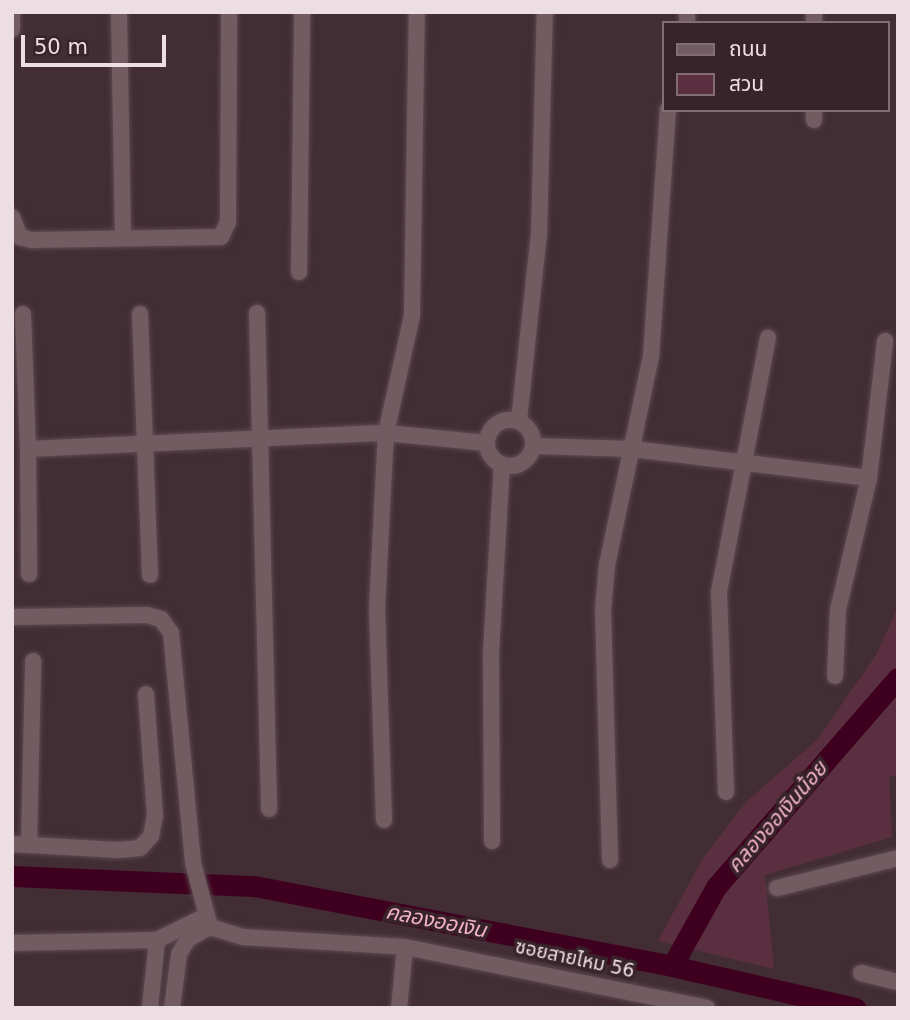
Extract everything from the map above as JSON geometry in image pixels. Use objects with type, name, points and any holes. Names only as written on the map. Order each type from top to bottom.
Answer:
[{"type":"street","points":[[12,12],[12,29]]},
{"type":"street","points":[[119,12],[123,238]]},
{"type":"street","points":[[12,217],[20,237],[32,240],[221,237],[228,222],[229,12]]},
{"type":"street","points":[[299,272],[302,12]]},
{"type":"street","points":[[384,820],[376,638],[386,433],[412,316],[417,12]]},
{"type":"street","points":[[519,420],[539,234],[545,12]]},
{"type":"street","points":[[610,860],[603,610],[607,565],[633,449],[653,336],[668,112]]},
{"type":"street","points":[[257,313],[269,809]]},
{"type":"street","points":[[23,314],[29,574]]},
{"type":"street","points":[[140,314],[150,575]]},
{"type":"street","points":[[726,792],[719,592],[747,461],[768,338]]},
{"type":"street","points":[[835,676],[841,584],[869,478],[885,341]]},
{"type":"street","points":[[519,420],[532,433],[533,446],[520,464],[502,465],[489,452],[487,443],[500,421],[519,420]]},
{"type":"street","points":[[28,450],[386,433],[487,443]]},
{"type":"street","points":[[533,446],[633,449],[869,478]]},
{"type":"street","points":[[492,841],[491,653],[502,465]]},
{"type":"street","points":[[12,617],[147,615],[166,626],[175,654],[193,863],[205,915],[178,954],[172,1008]]},
{"type":"street","points":[[29,844],[33,661]]},
{"type":"street","points":[[12,844],[118,850],[140,848],[151,836],[155,815],[146,694]]},
{"type":"street","points":[[777,888],[898,858]]},
{"type":"street","points":[[12,943],[157,940],[205,915]]},
{"type":"street","name":"ซอยสายไหม 56","points":[[205,915],[243,937],[405,947],[707,1008]]},
{"type":"street","points":[[150,1008],[157,940]]},
{"type":"street","points":[[399,1008],[405,947]]},
{"type":"street","points":[[861,973],[898,982]]},
{"type":"green space","points":[[898,607],[898,775],[889,777],[892,837],[765,875],[774,969],[658,941],[703,858],[746,802],[817,740],[876,655]]},
{"type":"waterway","name":"คลองออเงินน้อย","points":[[672,966],[716,887],[898,678]]},
{"type":"waterway","name":"คลองออเงิน","points":[[12,876],[254,886],[672,966],[855,1008]]}]
